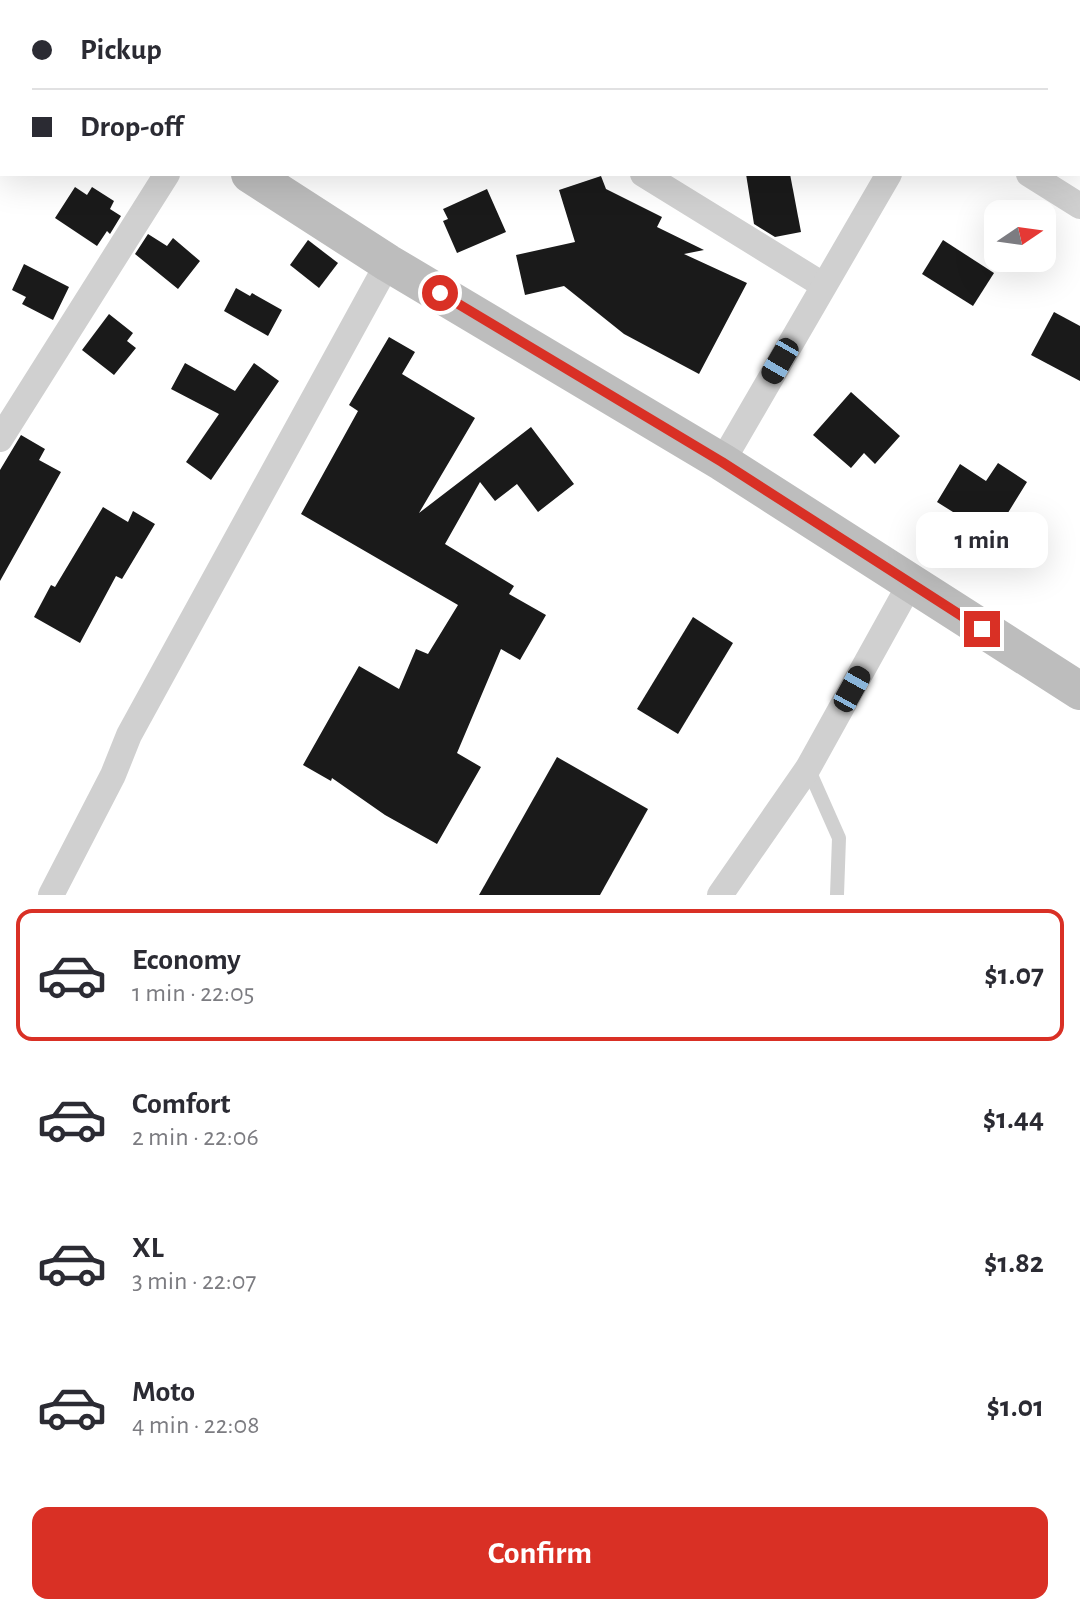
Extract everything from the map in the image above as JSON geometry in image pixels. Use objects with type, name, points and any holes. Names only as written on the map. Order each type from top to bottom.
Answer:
[{"type":"street","points":[[0,439],[166,176]]},
{"type":"street","points":[[253,176],[388,263],[722,462],[1080,691]]},
{"type":"street","points":[[646,176],[823,285]]},
{"type":"street","points":[[722,462],[888,176]]},
{"type":"street","points":[[1032,176],[1080,206]]},
{"type":"street","points":[[51,895],[113,775],[129,735],[388,263]]},
{"type":"street","points":[[720,895],[808,768],[910,584]]},
{"type":"lane","points":[[808,768],[839,838],[837,895]]},
{"type":"building","points":[[601,176],[606,189],[662,217],[657,227],[704,250],[684,254],[747,283],[699,374],[624,334],[564,286],[525,295],[516,255],[575,242],[559,190]]},
{"type":"building","points":[[746,176],[790,176],[801,232],[775,237],[754,224]]},
{"type":"building","points":[[75,187],[87,195],[92,187],[114,201],[110,209],[121,216],[110,234],[107,231],[97,246],[55,218]]},
{"type":"building","points":[[487,189],[506,232],[457,253],[443,221],[448,219],[443,209]]},
{"type":"building","points":[[148,234],[167,246],[173,238],[200,261],[178,289],[135,254]]},
{"type":"building","points":[[308,240],[338,263],[319,288],[290,265]]},
{"type":"building","points":[[943,240],[984,267],[984,272],[994,273],[973,306],[922,274]]},
{"type":"building","points":[[24,264],[69,287],[53,320],[22,304],[26,297],[12,290]]},
{"type":"building","points":[[236,288],[282,310],[268,336],[224,311]]},
{"type":"building","points":[[1054,312],[1080,326],[1080,381],[1031,355]]},
{"type":"building","points":[[109,314],[133,333],[127,341],[136,348],[114,375],[82,350]]},
{"type":"building","points":[[389,337],[415,352],[402,374],[475,418],[419,513],[531,427],[574,484],[538,512],[517,484],[495,501],[480,482],[445,544],[514,586],[509,594],[546,615],[520,660],[501,649],[457,753],[481,767],[437,844],[385,815],[332,778],[331,781],[303,765],[359,666],[399,689],[416,649],[428,654],[458,605],[301,514],[358,411],[349,405]]},
{"type":"building","points":[[185,363],[235,391],[254,363],[279,381],[211,480],[186,462],[219,414],[171,389]]},
{"type":"building","points":[[851,392],[900,436],[875,464],[864,453],[851,468],[813,435]]},
{"type":"building","points":[[21,435],[45,449],[39,460],[61,472],[0,581],[0,470]]},
{"type":"building","points":[[998,463],[1027,482],[993,537],[937,502],[960,464],[986,481]]},
{"type":"building","points":[[103,507],[128,522],[133,511],[155,524],[122,579],[116,576],[80,643],[34,617],[51,585],[55,587]]},
{"type":"building","points":[[693,617],[733,643],[678,734],[637,709]]},
{"type":"building","points":[[557,757],[648,809],[600,895],[479,895]]},
{"type":"route","points":[[440,293],[722,462],[982,629]]}]
